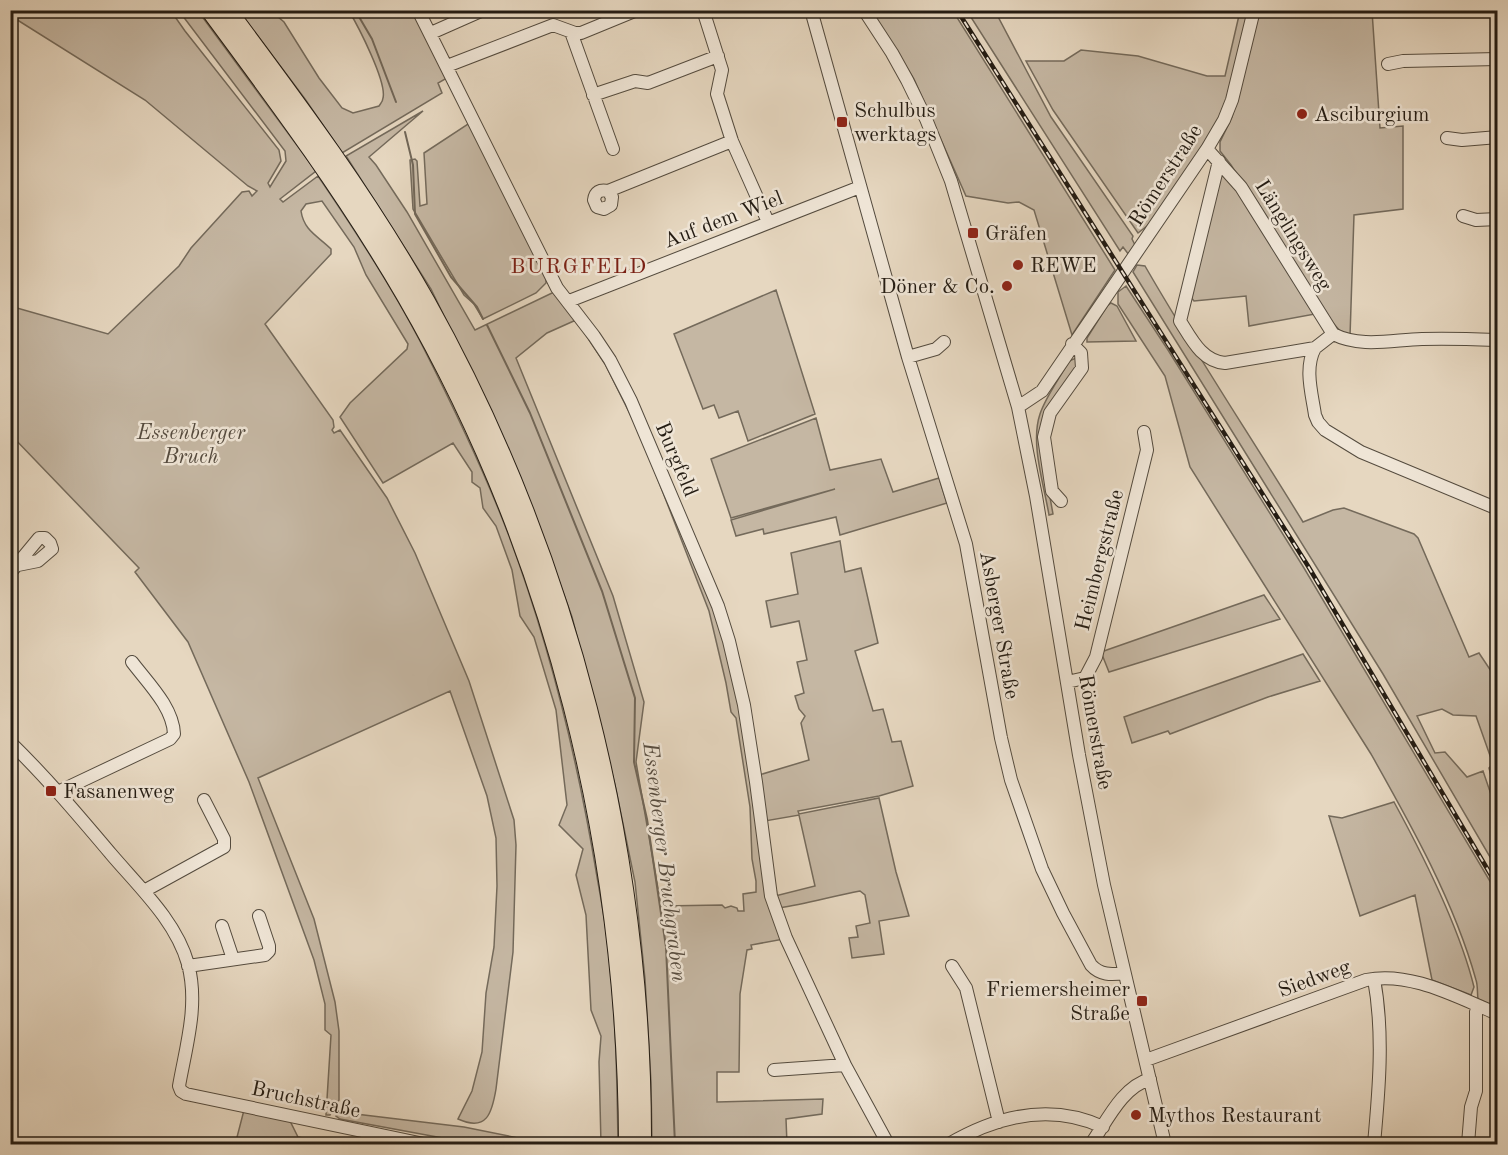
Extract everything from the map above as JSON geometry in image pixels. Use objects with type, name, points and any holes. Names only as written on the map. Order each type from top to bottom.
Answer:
[{"type":"highway","points":[[210,10],[319,159],[408,298],[471,422],[517,530],[552,634],[576,717],[601,834],[620,967],[628,1081],[628,1144]]},
{"type":"highway","points":[[227,10],[327,146],[382,228],[416,285],[482,411],[544,563],[587,704],[615,829],[630,929],[635,984],[640,1045],[642,1144]]},
{"type":"street","name":"Burgfeld","points":[[418,10],[557,288],[569,301],[610,360],[631,401],[718,606],[744,705],[771,896],[786,938],[845,1065],[888,1144]]},
{"type":"street","points":[[447,66],[553,25],[580,33],[637,10]]},
{"type":"street","points":[[704,10],[722,70],[717,94],[732,141],[768,222]]},
{"type":"street","name":"Asberger Straße","points":[[811,10],[908,357],[966,544],[1000,738],[1008,771],[1031,841],[1056,899],[1095,969],[1105,974],[1124,973]]},
{"type":"street","points":[[864,10],[907,80],[926,118],[947,171],[1018,407]]},
{"type":"street","name":"Römerstraße","points":[[1165,1144],[1104,885],[1036,496],[1018,407],[1042,391],[1207,149],[1224,120],[1232,100],[1254,10]]},
{"type":"street","points":[[431,33],[479,11]]},
{"type":"street","points":[[571,32],[613,149]]},
{"type":"street","points":[[593,95],[635,81],[648,83],[718,56]]},
{"type":"street","points":[[1388,64],[1403,61],[1497,59]]},
{"type":"street","points":[[1447,138],[1462,141],[1497,136]]},
{"type":"street","points":[[608,191],[732,141]]},
{"type":"street","name":"Länglingsweg","points":[[1207,149],[1241,187],[1333,334]]},
{"type":"street","points":[[1219,161],[1180,321],[1203,355],[1214,362],[1225,363],[1315,348]]},
{"type":"street","name":"Auf dem Wiel","points":[[569,301],[860,187]]},
{"type":"street","points":[[1463,216],[1476,220],[1497,219]]},
{"type":"street","points":[[1497,340],[1421,339],[1362,343],[1333,334],[1315,348],[1309,366],[1315,415],[1325,430],[1361,452],[1497,509]]},
{"type":"street","points":[[908,357],[936,349],[944,342]]},
{"type":"street","points":[[1061,501],[1052,491],[1044,438],[1050,413],[1082,368],[1081,353],[1072,344]]},
{"type":"street","name":"Heimbergstraße","points":[[1067,682],[1085,678],[1096,657],[1147,450],[1144,432]]},
{"type":"street","points":[[58,792],[170,739],[174,734],[174,726],[168,712],[132,662]]},
{"type":"street","points":[[10,742],[58,792],[144,891],[172,928],[182,946],[188,966],[265,955],[269,951],[259,916]]},
{"type":"street","points":[[144,891],[224,847],[225,839],[204,800]]},
{"type":"street","points":[[222,926],[233,959]]},
{"type":"street","name":"Bruchstraße","points":[[188,966],[192,990],[192,1015],[179,1086],[181,1091],[186,1094],[424,1144]]},
{"type":"street","points":[[952,966],[966,988],[999,1122]]},
{"type":"street","name":"Siedweg","points":[[1146,1060],[1384,977],[1410,980],[1497,1014]]},
{"type":"street","points":[[1374,979],[1378,1006],[1380,1065],[1374,1144]]},
{"type":"street","points":[[1468,1144],[1471,1107],[1476,1090],[1476,1012],[1478,1006]]},
{"type":"street","points":[[774,1070],[845,1065]]},
{"type":"street","points":[[1091,1144],[1122,1098],[1135,1085],[1150,1078]]},
{"type":"street","points":[[949,1144],[999,1122],[1025,1116],[1055,1113],[1088,1120],[1103,1127]]},
{"type":"green space","name":"Essenberger Bruch","points":[[11,11],[171,11],[279,150],[281,161],[268,183],[270,187],[286,161],[285,151],[179,11],[198,11],[316,171],[280,199],[283,202],[318,176],[372,258],[409,321],[479,463],[509,536],[550,662],[572,747],[606,930],[611,972],[617,1071],[618,1144],[601,1144],[599,1062],[601,1036],[591,1010],[586,915],[576,875],[583,849],[559,825],[567,805],[556,710],[534,637],[520,616],[512,570],[496,526],[483,508],[480,488],[472,482],[472,472],[453,443],[383,483],[340,417],[350,403],[407,349],[408,344],[366,275],[354,247],[322,201],[306,204],[301,211],[305,224],[331,249],[331,254],[265,324],[333,420],[334,433],[340,430],[387,498],[415,553],[469,681],[514,820],[516,845],[513,952],[496,1089],[490,1112],[486,1118],[482,1122],[468,1122],[458,1119],[472,1091],[482,1052],[486,993],[494,947],[497,886],[496,838],[487,796],[450,691],[258,778],[314,919],[335,1002],[339,1031],[339,1100],[330,1115],[326,1115],[331,1035],[325,1030],[325,1004],[314,960],[249,782],[188,642],[135,572],[139,568],[11,435],[10,306],[108,334],[179,266],[191,248],[242,192],[249,191],[252,196],[257,191],[145,100],[11,16]]},
{"type":"green space","points":[[239,11],[271,11],[284,22],[319,78],[342,108],[353,113],[379,106],[383,100],[383,90],[371,54],[349,11],[414,11],[447,78],[438,83],[442,93],[342,153]]},
{"type":"green space","points":[[871,11],[953,11],[1115,270],[1072,335],[1034,210],[1019,202],[1008,203],[966,196],[914,79]]},
{"type":"green space","points":[[967,11],[995,11],[1051,117],[1133,236],[1135,245],[1129,255],[1123,247],[1120,251]]},
{"type":"green space","points":[[1240,11],[1250,11],[1224,113],[1151,223],[1138,233],[1053,110],[1026,61],[1064,61],[1081,50],[1138,56],[1207,76],[1225,76]]},
{"type":"green space","points":[[1259,11],[1372,11],[1380,128],[1403,126],[1403,209],[1354,215],[1350,336],[1341,332],[1324,313],[1220,151],[1220,142],[1232,117]]},
{"type":"green space","points":[[423,111],[369,157],[407,212],[475,330],[557,292],[593,338],[622,388],[716,610],[730,654],[752,783],[766,891],[784,939],[751,945],[752,949],[747,950],[740,994],[739,1072],[717,1072],[717,1102],[823,1099],[822,1114],[786,1119],[787,1144],[652,1144],[645,979],[635,882],[615,785],[572,617],[539,526],[504,440],[431,289],[346,156]],"holes":[[[576,320],[605,364],[641,436],[709,611],[731,712],[736,718],[750,807],[756,892],[743,894],[744,911],[738,911],[737,908],[731,906],[725,908],[722,905],[661,906],[636,762],[644,702],[613,596],[516,358],[547,333]]]},
{"type":"green space","points":[[471,122],[546,276],[546,283],[536,293],[483,319],[474,304],[464,295],[413,209],[410,160],[417,161],[420,206],[427,204],[424,153]]},
{"type":"green space","points":[[1222,171],[1233,184],[1315,314],[1249,326],[1246,296],[1194,301],[1189,295]]},
{"type":"green space","points":[[1137,265],[1145,266],[1303,522],[1344,508],[1414,534],[1418,538],[1469,657],[1479,653],[1497,680],[1497,799],[1489,768],[1493,764],[1476,716],[1453,715],[1442,709],[1417,716],[1435,753],[1445,752],[1467,777],[1483,771],[1497,812],[1497,869],[1383,674],[1133,272]]},
{"type":"green space","points":[[1126,286],[1304,568],[1497,893],[1497,1008],[1478,999],[1477,982],[1444,892],[1371,754],[1190,467],[1165,376],[1118,304],[1118,292]]},
{"type":"green space","points":[[776,290],[815,414],[748,441],[738,411],[719,418],[714,405],[703,409],[674,334]]},
{"type":"green space","points":[[1111,303],[1117,306],[1136,341],[1087,342],[1087,338]]},
{"type":"green space","points":[[1076,358],[1080,361],[1048,412],[1049,492],[1053,514],[1049,515],[1037,451],[1037,425],[1049,394],[1069,361]]},
{"type":"green space","points":[[816,418],[830,470],[881,459],[893,492],[939,478],[947,503],[840,535],[836,517],[764,534],[763,529],[736,536],[731,520],[835,489],[731,518],[711,459]]},
{"type":"green space","points":[[840,541],[845,572],[861,568],[878,643],[855,651],[873,711],[883,709],[892,742],[901,741],[913,786],[879,796],[798,811],[799,814],[879,798],[909,916],[879,921],[884,954],[852,958],[849,938],[858,937],[856,926],[870,923],[865,895],[860,891],[779,908],[775,896],[815,886],[799,815],[765,821],[759,775],[809,760],[801,723],[805,716],[799,709],[795,696],[804,693],[797,662],[807,660],[799,621],[771,627],[766,601],[798,594],[791,553]]},
{"type":"green space","points":[[1264,595],[1280,619],[1109,672],[1101,652]]},
{"type":"green space","points":[[1303,654],[1320,681],[1268,697],[1170,734],[1168,731],[1132,743],[1124,717]]},
{"type":"green space","points":[[1394,802],[1429,869],[1450,916],[1474,987],[1471,995],[1432,980],[1415,895],[1360,916],[1329,816],[1342,818]]},
{"type":"green space","points":[[244,1110],[289,1119],[298,1137],[333,1144],[239,1144],[236,1141]]},
{"type":"green space","points":[[339,1112],[464,1127],[548,1144],[475,1144],[340,1119],[336,1116]]},
{"type":"waterway","name":"Essenberger Bruchgraben","points":[[355,10],[372,39],[396,102]]},
{"type":"waterway","name":"Essenberger Bruchgraben","points":[[405,132],[413,165],[415,214],[451,277],[477,307],[483,319]]},
{"type":"waterway","name":"Essenberger Bruchgraben","points":[[487,325],[530,413],[602,591],[635,698],[634,762],[647,819],[666,947],[675,1144]]},
{"type":"railway","points":[[957,10],[1308,566],[1498,887]]},
{"type":"place","name":"Asciburgium","points":[[1302,114]]},
{"type":"place","name":"Schulbus werktags","points":[[842,122]]},
{"type":"place","name":"Gräfen","points":[[973,233]]},
{"type":"place","name":"REWE","points":[[1018,265]]},
{"type":"place","name":"Döner & Co.","points":[[1007,286]]},
{"type":"place","name":"Fasanenweg","points":[[51,791]]},
{"type":"place","name":"Friemersheimer Straße","points":[[1142,1001]]},
{"type":"place","name":"Mythos Restaurant","points":[[1136,1115]]},
{"type":"district","name":"BURGFELD","points":[[579,265]]}]
